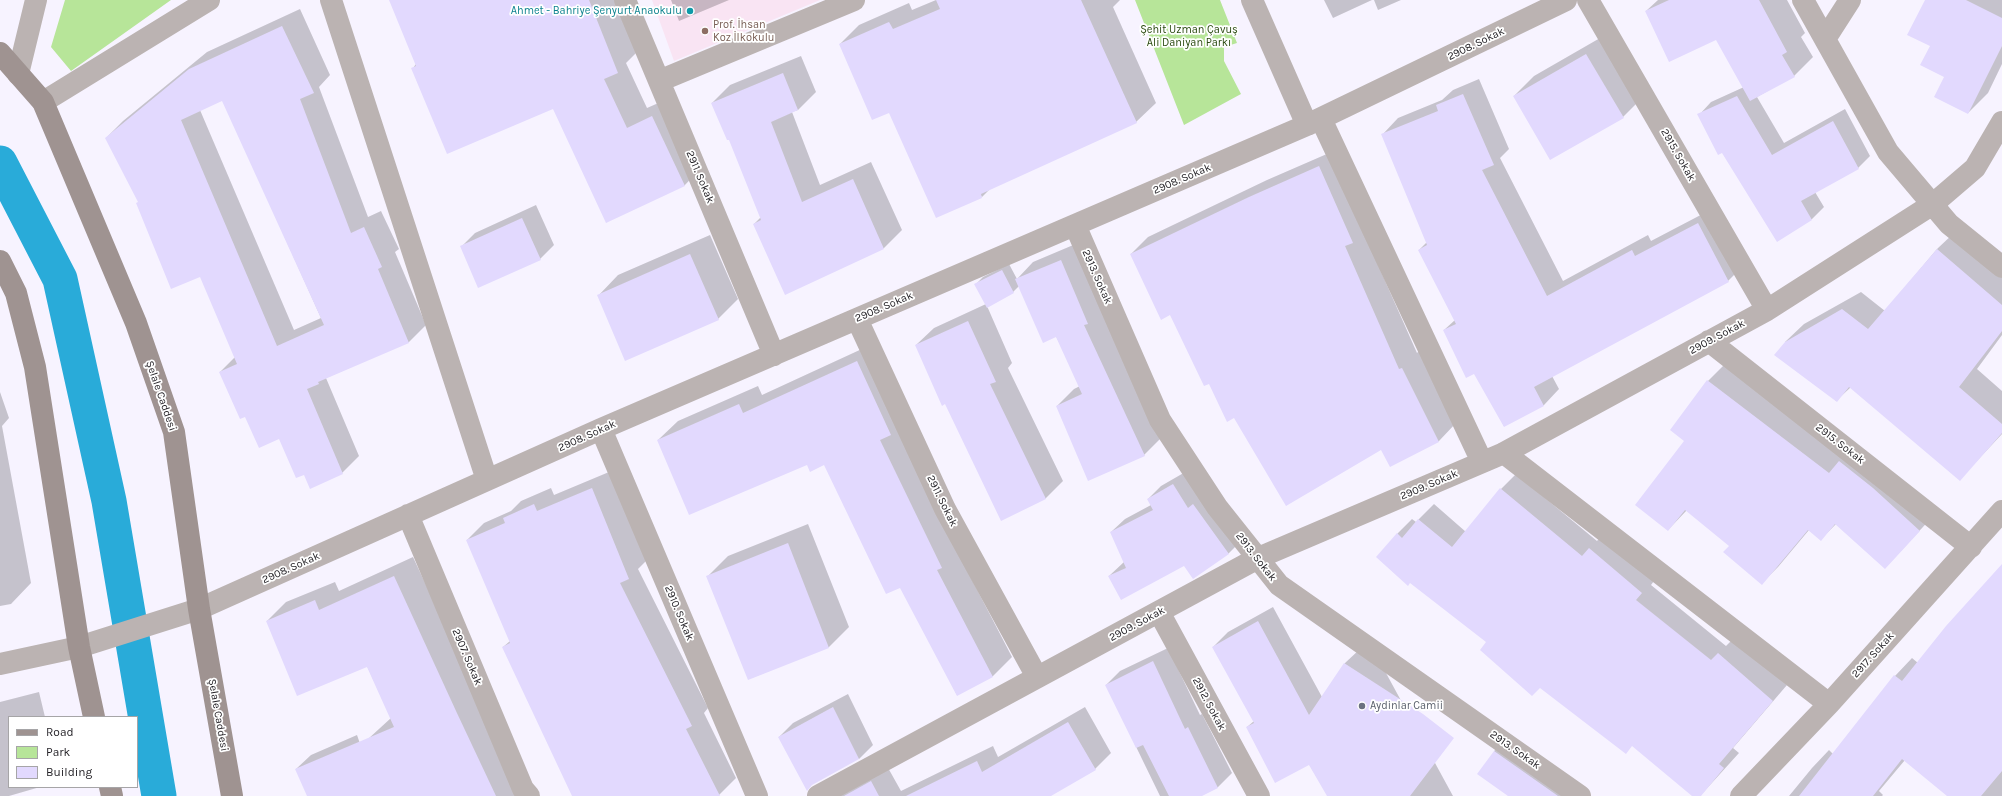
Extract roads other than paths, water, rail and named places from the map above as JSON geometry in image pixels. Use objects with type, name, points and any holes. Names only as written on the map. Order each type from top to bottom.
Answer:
[{"type":"street","points":[[18,74],[36,0]]},
{"type":"street","points":[[43,102],[209,0]]},
{"type":"street","points":[[330,0],[487,480]]},
{"type":"street","name":"2911. Sokak","points":[[625,0],[774,355]]},
{"type":"street","points":[[659,81],[854,0]]},
{"type":"street","points":[[1252,0],[1482,462]]},
{"type":"street","name":"2908. Sokak","points":[[0,664],[79,647],[199,609],[601,429],[1314,122],[1566,0]]},
{"type":"street","name":"2915. Sokak","points":[[1588,0],[1767,310]]},
{"type":"street","points":[[1803,0],[1888,152],[1950,224],[2002,267]]},
{"type":"street","points":[[1825,39],[1850,0]]},
{"type":"street","name":"Şelale Caddesi","points":[[0,53],[43,102],[136,323],[174,432],[199,609],[232,796]]},
{"type":"street","name":"2909. Sokak","points":[[818,796],[1258,558],[1504,453],[1709,340],[1767,310],[1933,204],[1975,168],[2002,122]]},
{"type":"street","name":"2913. Sokak","points":[[1075,225],[1160,420],[1217,507],[1279,585],[1580,796]]},
{"type":"street","points":[[0,260],[16,293],[35,366],[79,647],[94,716]]},
{"type":"street","name":"2911. Sokak","points":[[857,319],[945,509],[1037,677]]},
{"type":"street","name":"2915. Sokak","points":[[1709,340],[1971,548]]},
{"type":"street","name":"2910. Sokak","points":[[601,429],[757,796]]},
{"type":"street","points":[[1504,453],[1829,704]]},
{"type":"street","name":"2917. Sokak","points":[[1742,796],[1829,704],[1971,548],[2002,511]]},
{"type":"street","name":"2907. Sokak","points":[[408,515],[523,789],[530,796]]},
{"type":"street","name":"2912. Sokak","points":[[1159,612],[1259,796]]},
{"type":"waterway","points":[[0,163],[60,279],[109,501],[159,796]]},
{"type":"place","name":"Ahmet - Bahriye Şenyurt Anaokulu","points":[[690,11]]},
{"type":"place","name":"Prof. İhsan Koz İlkokulu","points":[[705,31]]},
{"type":"place","name":"Aydinlar Camii","points":[[1362,706]]},
{"type":"park label","name":"Şehit Uzman Çavuş Ali Daniyan Parkı","points":[[1189,36]]}]
